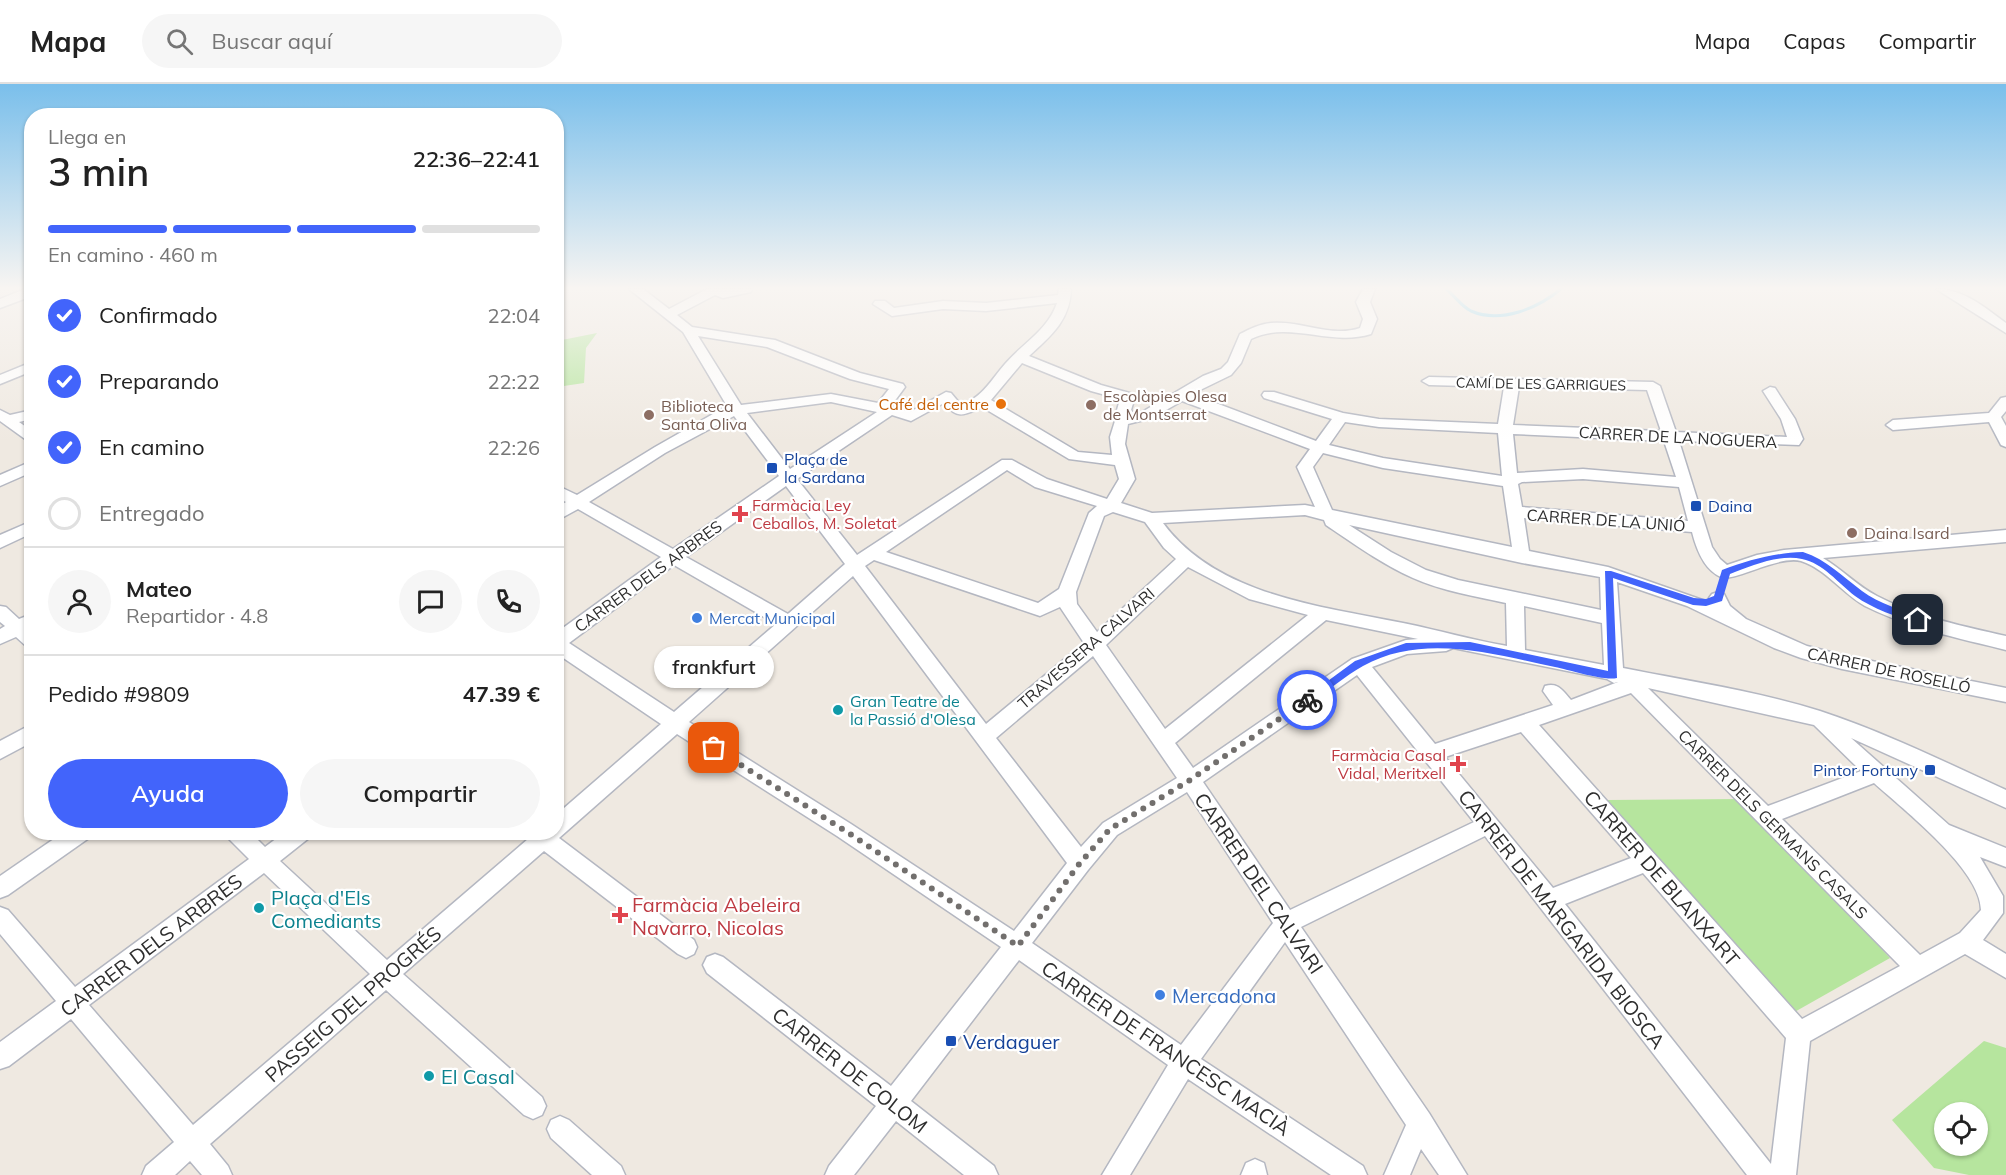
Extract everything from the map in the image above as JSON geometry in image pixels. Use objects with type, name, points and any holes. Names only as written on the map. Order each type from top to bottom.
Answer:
[{"type":"street","points":[[694,340],[737,409],[1080,863]]},
{"type":"street","name":"CARRER DELS ARBRES","points":[[564,638],[670,557],[886,409],[898,387],[855,376],[770,343],[751,340]]},
{"type":"street","points":[[564,511],[660,450],[737,409],[831,399],[886,409],[911,417],[946,396],[958,411],[982,401],[1019,357],[1039,340]]},
{"type":"street","points":[[873,554],[1040,610],[1061,598],[1067,592],[1097,513],[1111,506],[1127,479],[1116,436],[1122,421],[1147,415],[1226,372],[1234,363],[1244,340]]},
{"type":"street","points":[[1019,357],[1096,388],[1128,397],[1124,410],[1129,418]]},
{"type":"street","points":[[0,380],[24,370]]},
{"type":"street","name":"CAMÍ DE LES GARRIGUES","points":[[1429,381],[1653,386],[1669,436]]},
{"type":"street","points":[[1512,383],[1505,429],[1510,482],[1522,557]]},
{"type":"street","name":"CARRER DE LA NOGUERA","points":[[1269,395],[1341,417],[1379,423],[1794,442],[1788,419],[1770,391]]},
{"type":"street","points":[[1180,395],[1319,447],[1383,463],[1510,482],[1519,477],[1583,474],[1686,483]]},
{"type":"street","points":[[982,401],[1074,456],[1121,461]]},
{"type":"street","points":[[1893,425],[1994,417],[2006,401]]},
{"type":"street","points":[[4,417],[24,415]]},
{"type":"street","points":[[4,417],[24,433]]},
{"type":"street","points":[[1323,514],[1324,508],[1305,469],[1341,417]]},
{"type":"street","points":[[1994,417],[2006,442]]},
{"type":"street","points":[[1669,436],[1686,483],[1707,555],[1725,572]]},
{"type":"street","name":"PASSEIG DEL PROGRÉS","points":[[564,819],[677,724],[856,564],[1007,463],[1041,483],[1111,506]]},
{"type":"street","points":[[0,481],[24,470]]},
{"type":"street","points":[[564,495],[789,623]]},
{"type":"street","points":[[1111,506],[1152,518],[1305,510],[1522,557],[1608,573],[1693,602],[1735,622]]},
{"type":"street","name":"CARRER DE LA UNIÓ","points":[[1515,512],[1697,527]]},
{"type":"street","points":[[1323,514],[1385,556],[1419,574],[1456,586],[1611,618]]},
{"type":"street","points":[[1152,518],[1170,544],[1187,559],[1219,578],[1255,595],[1470,646],[1718,694],[1817,718],[1872,737],[2006,799]]},
{"type":"street","points":[[1364,542],[1366,531],[1382,527]]},
{"type":"street","points":[[0,542],[24,530]]},
{"type":"street","points":[[1725,572],[1757,561],[1784,556],[2006,536]]},
{"type":"street","points":[[1839,577],[1835,569],[1838,555],[1842,552]]},
{"type":"street","points":[[1803,556],[1820,563],[1860,595],[1900,614],[2006,643]]},
{"type":"street","name":"TRAVESSERA CALVARI","points":[[985,736],[1095,644],[1187,559]]},
{"type":"street","points":[[1693,602],[1706,602],[1718,598],[1725,572]]},
{"type":"street","points":[[1430,754],[1624,688],[1611,618],[1608,573]]},
{"type":"street","name":"CARRER DEL CALVARI","points":[[1067,592],[1068,605],[1190,780],[1454,1175]]},
{"type":"street","points":[[1515,598],[1516,656]]},
{"type":"street","name":"CARRER DE ROSELLÓ","points":[[1718,598],[1724,610],[1735,622],[1776,642],[1815,657],[1856,667],[1931,678],[2006,696]]},
{"type":"street","points":[[0,612],[24,624]]},
{"type":"street","points":[[1163,742],[1323,612]]},
{"type":"street","points":[[0,637],[24,625]]},
{"type":"street","points":[[1390,626],[1405,637],[1406,647]]},
{"type":"street","points":[[838,1175],[1018,946],[1080,863],[1110,829],[1190,780],[1359,664],[1406,647],[1450,644],[1470,646]]},
{"type":"street","name":"CARRER DE FRANCESC MACIÀ","points":[[564,649],[838,826],[1354,1175]]},
{"type":"street","name":"CARRER DE MARGARIDA BIOSCA","points":[[1359,664],[1549,900],[1763,1175]]},
{"type":"street","name":"CARRER DELS GERMANS CASALS","points":[[1622,677],[1644,696],[1918,969]]},
{"type":"street","points":[[1552,691],[1567,708]]},
{"type":"street","points":[[1783,1175],[1799,1034],[1965,942],[1992,913],[1992,896],[1975,866],[1940,830],[1817,718]]},
{"type":"street","name":"CARRER DE BLANXART","points":[[1524,722],[1799,1034]]},
{"type":"street","points":[[0,751],[24,737]]},
{"type":"street","points":[[1872,737],[1863,740],[1860,744],[1881,777]]},
{"type":"street","points":[[1764,817],[1881,777]]},
{"type":"street","points":[[1115,1175],[1184,1062],[1286,923],[1488,825]]},
{"type":"street","points":[[1940,830],[2006,858]]},
{"type":"street","points":[[0,888],[70,840]]},
{"type":"street","points":[[243,840],[387,975],[533,1106]]},
{"type":"street","name":"CARRER DELS ARBRES","points":[[0,1057],[291,840]]},
{"type":"street","name":"PASSEIG DEL PROGRÉS","points":[[155,1175],[539,840]]},
{"type":"street","points":[[556,840],[686,947]]},
{"type":"street","points":[[1549,900],[1647,861]]},
{"type":"street","points":[[0,916],[219,1175]]},
{"type":"street","points":[[1965,942],[2006,967]]},
{"type":"street","name":"CARRER DE COLOM","points":[[715,965],[985,1175]]},
{"type":"street","points":[[1397,1175],[1420,1122]]},
{"type":"street","points":[[560,1129],[612,1175]]},
{"type":"green space","points":[[564,340],[592,340],[586,348],[584,383],[564,386]]},
{"type":"green space","points":[[1742,799],[1890,958],[1791,1014],[1607,800]]},
{"type":"green space","points":[[1984,1041],[2006,1048],[2006,1175],[1969,1175],[1934,1168],[1892,1120]]},
{"type":"way so far","points":[[714,748],[844,830],[1018,946],[1080,863],[1110,829],[1190,780],[1307,700]]},
{"type":"place","name":"Café del centre","points":[[1001,404]]},
{"type":"place","name":"Escolàpies Olesa de Montserrat","points":[[1091,405]]},
{"type":"place","name":"Biblioteca Santa Oliva","points":[[649,415]]},
{"type":"place","name":"Plaça de la Sardana","points":[[772,468]]},
{"type":"place","name":"Daina","points":[[1696,506]]},
{"type":"place","name":"Farmàcia Ley Ceballos, M. Soletat","points":[[740,514]]},
{"type":"place","name":"Daina Isard","points":[[1852,533]]},
{"type":"place","name":"Mercat Municipal","points":[[697,618]]},
{"type":"place","name":"Gran Teatre de la Passió d'Olesa","points":[[838,710]]},
{"type":"place","name":"frankfurt","points":[[714,748]]},
{"type":"place","name":"Farmàcia Casal Vidal, Meritxell","points":[[1458,764]]},
{"type":"place","name":"Pintor Fortuny","points":[[1930,770]]},
{"type":"place","name":"Plaça d'Els Comediants","points":[[259,908]]},
{"type":"place","name":"Farmàcia Abeleira Navarro, Nicolas","points":[[620,915]]},
{"type":"place","name":"Mercadona","points":[[1160,995]]},
{"type":"place","name":"Verdaguer","points":[[951,1041]]},
{"type":"place","name":"El Casal","points":[[429,1076]]},
{"type":"route","points":[[1307,700],[1359,664],[1406,647],[1450,644],[1470,646],[1614,676],[1608,573],[1693,602],[1706,602],[1718,598],[1721,594],[1725,572],[1757,561],[1784,556],[1803,556],[1814,559],[1827,567],[1860,595],[1918,620]]}]
